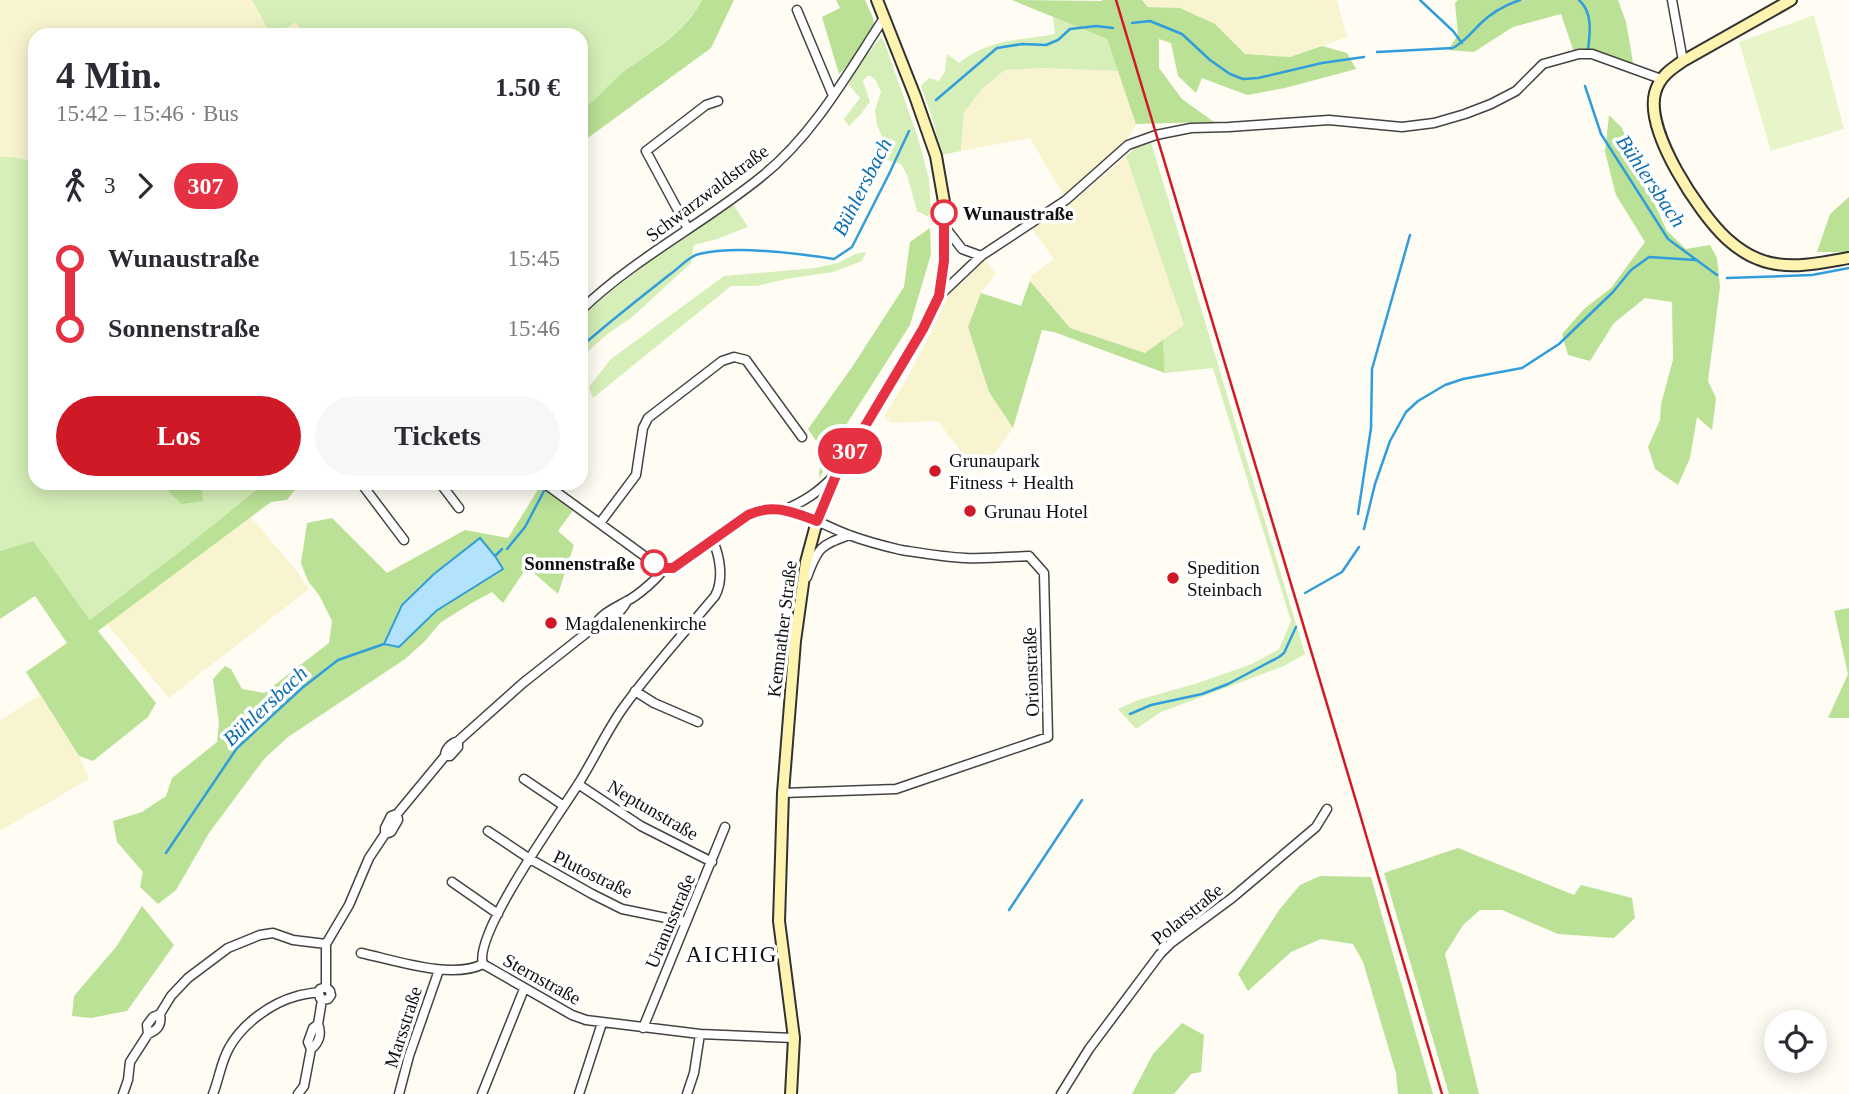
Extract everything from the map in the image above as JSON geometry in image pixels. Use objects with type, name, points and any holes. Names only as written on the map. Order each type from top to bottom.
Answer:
[{"type":"main road","name":"Kemnather Straße","points":[[791,1094],[794,1038],[779,921],[783,793],[806,562],[817,521],[837,473],[923,329],[939,296],[944,261],[944,202],[936,156],[877,0]]},
{"type":"main road","points":[[1791,0],[1667,72],[1655,93],[1654,108],[1659,130],[1689,192],[1728,240],[1759,260],[1775,264],[1803,265],[1849,258]]},
{"type":"street","points":[[1672,0],[1683,61]]},
{"type":"street","points":[[797,10],[833,96]]},
{"type":"street","name":"Schwarzwaldstraße","points":[[588,304],[652,253],[762,176],[805,134],[884,18]]},
{"type":"street","points":[[939,296],[981,256],[1066,200],[1123,149],[1135,142],[1167,132],[1191,128],[1329,120],[1402,127],[1434,123],[1491,104],[1516,91],[1543,64],[1579,54],[1592,54],[1661,79]]},
{"type":"street","points":[[688,229],[646,151],[706,105],[718,101]]},
{"type":"street","points":[[945,227],[961,249],[981,256]]},
{"type":"street","points":[[600,523],[636,475],[643,428],[648,418],[722,360],[746,360],[802,437]]},
{"type":"street","points":[[554,490],[654,563],[664,568],[673,568],[748,515],[760,510],[783,510],[800,503],[816,494],[837,473]]},
{"type":"street","points":[[366,490],[404,540]]},
{"type":"street","points":[[445,490],[459,508]]},
{"type":"street","name":"Orionstraße","points":[[783,510],[849,535],[899,549],[963,558],[1029,556],[1044,573],[1048,737],[896,789],[783,793]]},
{"type":"street","points":[[801,592],[817,552],[827,544],[849,535]]},
{"type":"street","points":[[483,964],[480,957],[513,884],[578,784],[621,710],[720,587],[713,541]]},
{"type":"street","points":[[298,1094],[306,1090],[311,1049],[317,1045],[321,1030],[318,1024],[326,944],[349,905],[369,858],[386,834],[385,828],[391,816],[397,814],[445,756],[445,751],[452,743],[458,741],[523,683],[594,628],[597,620],[659,576],[664,568]]},
{"type":"street","points":[[635,691],[654,704],[698,722]]},
{"type":"street","points":[[524,779],[564,806]]},
{"type":"street","name":"Neptunstraße","points":[[578,784],[641,825],[712,863]]},
{"type":"street","name":"Polarstraße","points":[[1061,1094],[1089,1049],[1160,954],[1316,827],[1327,809]]},
{"type":"street","name":"Uranusstraße","points":[[643,1028],[725,827]]},
{"type":"street","points":[[488,831],[530,859]]},
{"type":"street","name":"Plutostraße","points":[[530,859],[622,909],[686,922]]},
{"type":"street","points":[[452,882],[498,914]]},
{"type":"street","points":[[123,1094],[130,1062],[148,1034],[147,1025],[152,1017],[160,1013],[188,978],[228,948],[260,935],[273,933],[293,940],[326,944]]},
{"type":"street","name":"Sternstraße","points":[[361,953],[439,970],[467,970],[483,964],[572,1015],[602,1023],[699,1034],[794,1038]]},
{"type":"street","name":"Marsstraße","points":[[399,1094],[408,1056],[439,970]]},
{"type":"street","points":[[482,1094],[524,989]]},
{"type":"street","points":[[213,1094],[222,1062],[240,1032],[278,1004],[295,996],[322,993]]},
{"type":"street","points":[[579,1094],[602,1023]]},
{"type":"street","points":[[687,1094],[694,1073],[699,1034]]},
{"type":"shaded area","points":[[0,0],[252,0],[268,28],[28,28],[28,160],[0,157]]},
{"type":"shaded area","points":[[1142,0],[1337,0],[1347,37],[1290,57],[1244,54],[1214,24],[1180,8],[1148,7]]},
{"type":"shaded area","points":[[297,21],[300,28],[286,28]]},
{"type":"shaded area","points":[[1041,68],[1118,71],[1136,124],[1128,138],[1064,196],[1030,138],[961,151],[964,112],[982,89],[1006,70]]},
{"type":"shaded area","points":[[1126,156],[1185,326],[1146,353],[1070,329],[1030,281],[1032,275],[1054,259],[1032,229],[1069,205]]},
{"type":"shaded area","points":[[981,256],[996,273],[981,293],[989,392],[1013,428],[980,473],[938,421],[891,423],[884,416],[907,379],[939,316],[947,288]]},
{"type":"shaded area","points":[[251,517],[309,589],[169,698],[107,624]]},
{"type":"shaded area","points":[[40,695],[79,756],[89,779],[0,831],[0,720]]},
{"type":"green space","points":[[252,0],[702,0],[676,33],[622,73],[588,105],[588,28],[299,28],[296,22],[287,28],[267,28]]},
{"type":"green space","points":[[702,0],[734,0],[711,48],[588,138],[588,105],[622,73],[676,33]]},
{"type":"green space","points":[[836,0],[865,0],[874,24],[853,59],[839,74],[822,17],[840,8]]},
{"type":"green space","points":[[1012,0],[1142,0],[1148,7],[1180,8],[1215,24],[1245,54],[1290,57],[1322,46],[1347,53],[1356,69],[1247,95],[1202,78],[1196,93],[1178,76],[1171,43],[1159,39],[1159,68],[1182,99],[1214,122],[1136,124],[1107,39]]},
{"type":"green space","points":[[1458,0],[1618,0],[1626,22],[1634,68],[1574,52],[1561,14],[1513,27],[1474,52],[1448,50],[1458,35],[1455,3]]},
{"type":"green space","points":[[1814,15],[1844,129],[1771,151],[1739,42]]},
{"type":"green space","points":[[1053,17],[1107,39],[1118,71],[1041,68],[1005,70],[982,89],[964,112],[961,151],[941,155],[921,86],[929,78],[939,81],[945,71],[947,54],[959,63],[994,45],[1055,34]]},
{"type":"green space","points":[[881,37],[918,138],[929,179],[931,214],[927,216],[917,211],[907,175],[901,164],[884,159],[884,141],[877,125],[875,110],[881,92],[871,76],[867,76],[863,81],[870,102],[849,126],[844,119],[860,98],[849,85],[852,73]]},
{"type":"green space","points":[[1609,115],[1622,128],[1667,231],[1686,249],[1710,245],[1717,258],[1720,287],[1708,381],[1716,398],[1712,430],[1697,417],[1690,458],[1678,485],[1655,469],[1648,447],[1660,420],[1661,404],[1673,360],[1672,302],[1645,298],[1614,323],[1590,361],[1568,355],[1562,334],[1584,309],[1611,288],[1645,242],[1616,195],[1605,152]]},
{"type":"green space","points":[[1151,142],[1305,654],[1284,666],[1161,712],[1136,729],[1118,709],[1138,700],[1252,664],[1279,649],[1291,621],[1213,368],[1165,373],[1163,340],[1184,325],[1126,156],[1136,147]]},
{"type":"green space","points":[[0,157],[13,157],[28,160],[28,490],[256,490],[90,620],[33,542],[0,551]]},
{"type":"green space","points":[[1849,197],[1849,252],[1817,252],[1830,214]]},
{"type":"green space","points":[[733,204],[748,227],[694,245],[691,263],[630,319],[588,351],[588,311],[636,272]]},
{"type":"green space","points":[[930,228],[931,254],[910,325],[848,422],[819,479],[821,448],[808,429],[904,287],[910,242]]},
{"type":"green space","points":[[866,252],[862,261],[833,272],[757,286],[731,286],[593,398],[589,387],[611,359],[724,276],[815,268],[838,263],[855,254]]},
{"type":"green space","points":[[1030,281],[1070,328],[1145,353],[1163,340],[1165,373],[1042,330],[1013,428],[989,392],[968,327],[981,293],[1021,306]]},
{"type":"green space","points":[[167,490],[202,490],[203,501],[182,504]]},
{"type":"green space","points":[[256,490],[295,490],[287,500],[271,502],[98,631],[156,703],[148,717],[93,761],[79,756],[26,672],[67,643],[35,596],[0,619],[0,551],[33,541],[90,620]]},
{"type":"green space","points":[[538,490],[548,490],[574,509],[558,531],[574,545],[558,594],[527,567],[503,603],[492,592],[440,623],[405,659],[288,737],[264,759],[209,833],[176,890],[158,904],[140,887],[143,872],[117,842],[113,821],[142,812],[166,796],[172,778],[217,742],[219,723],[213,679],[225,666],[231,669],[242,689],[264,693],[329,643],[332,621],[319,595],[308,581],[301,563],[307,523],[332,518],[387,573],[465,530],[508,538]]},
{"type":"green space","points":[[1849,608],[1849,718],[1828,718],[1848,674],[1834,611]]},
{"type":"green space","points":[[1458,848],[1574,895],[1581,885],[1632,898],[1635,918],[1614,938],[1558,934],[1502,910],[1480,910],[1463,925],[1445,954],[1479,1094],[1449,1094],[1384,873]]},
{"type":"green space","points":[[1320,876],[1371,877],[1433,1094],[1398,1094],[1396,1073],[1363,962],[1353,944],[1321,939],[1291,952],[1248,991],[1238,974],[1279,910],[1300,885]]},
{"type":"green space","points":[[142,906],[174,945],[127,1011],[91,1018],[72,1016],[74,996],[116,947]]},
{"type":"green space","points":[[1182,1023],[1204,1035],[1201,1072],[1191,1074],[1174,1094],[1132,1094],[1153,1054]]},
{"type":"water","points":[[480,538],[503,569],[436,611],[399,647],[384,644],[402,605],[434,574]]},
{"type":"waterway","points":[[1420,0],[1462,43]]},
{"type":"waterway","name":"Bühlersbach","points":[[1377,52],[1453,48],[1484,20],[1520,0]]},
{"type":"waterway","name":"Bühlersbach","points":[[1579,0],[1589,19],[1587,58]]},
{"type":"waterway","name":"Bühlersbach","points":[[1132,23],[1150,21],[1182,34],[1210,60],[1230,74],[1243,79],[1364,57]]},
{"type":"waterway","name":"Bühlersbach","points":[[936,100],[997,48],[1022,44],[1046,45],[1058,40],[1070,29],[1096,26],[1113,28]]},
{"type":"waterway","name":"Bühlersbach","points":[[1585,86],[1601,134],[1668,239],[1717,275]]},
{"type":"waterway","name":"Bühlersbach","points":[[588,341],[695,255],[714,251],[748,250],[834,259],[852,247],[909,131]]},
{"type":"waterway","points":[[1358,514],[1371,428],[1372,369],[1410,235]]},
{"type":"waterway","points":[[1364,529],[1375,484],[1390,441],[1406,412],[1418,401],[1445,385],[1463,379],[1522,368],[1559,344],[1613,292],[1631,270],[1649,257],[1696,260]]},
{"type":"waterway","name":"Bühlersbach","points":[[1727,278],[1812,275],[1849,268]]},
{"type":"waterway","name":"Bühlersbach","points":[[507,549],[525,527],[544,491]]},
{"type":"waterway","points":[[1305,593],[1342,572],[1359,547]]},
{"type":"waterway","name":"Bühlersbach","points":[[495,556],[502,549]]},
{"type":"waterway","points":[[1130,714],[1151,705],[1202,694],[1228,684],[1284,653],[1296,627]]},
{"type":"waterway","name":"Bühlersbach","points":[[166,853],[237,748],[302,688],[338,660],[384,644]]},
{"type":"waterway","points":[[1009,910],[1082,800]]},
{"type":"railway","points":[[1116,0],[1442,1094]]},
{"type":"bus line","name":"307","points":[[654,563],[664,568],[673,568],[748,515],[760,510],[783,510],[817,521],[837,473],[923,329],[939,296],[944,261],[944,213]]},
{"type":"place","name":"Wunaustraße","points":[[944,213]]},
{"type":"place","name":"Grunaupark Fitness + Health","points":[[935,471]]},
{"type":"place","name":"Grunau Hotel","points":[[970,511]]},
{"type":"place","name":"Sonnenstraße","points":[[654,563]]},
{"type":"place","name":"Spedition Steinbach","points":[[1173,578]]},
{"type":"place","name":"Magdalenenkirche","points":[[551,623]]},
{"type":"district","name":"AICHIG","points":[[732,954]]}]
